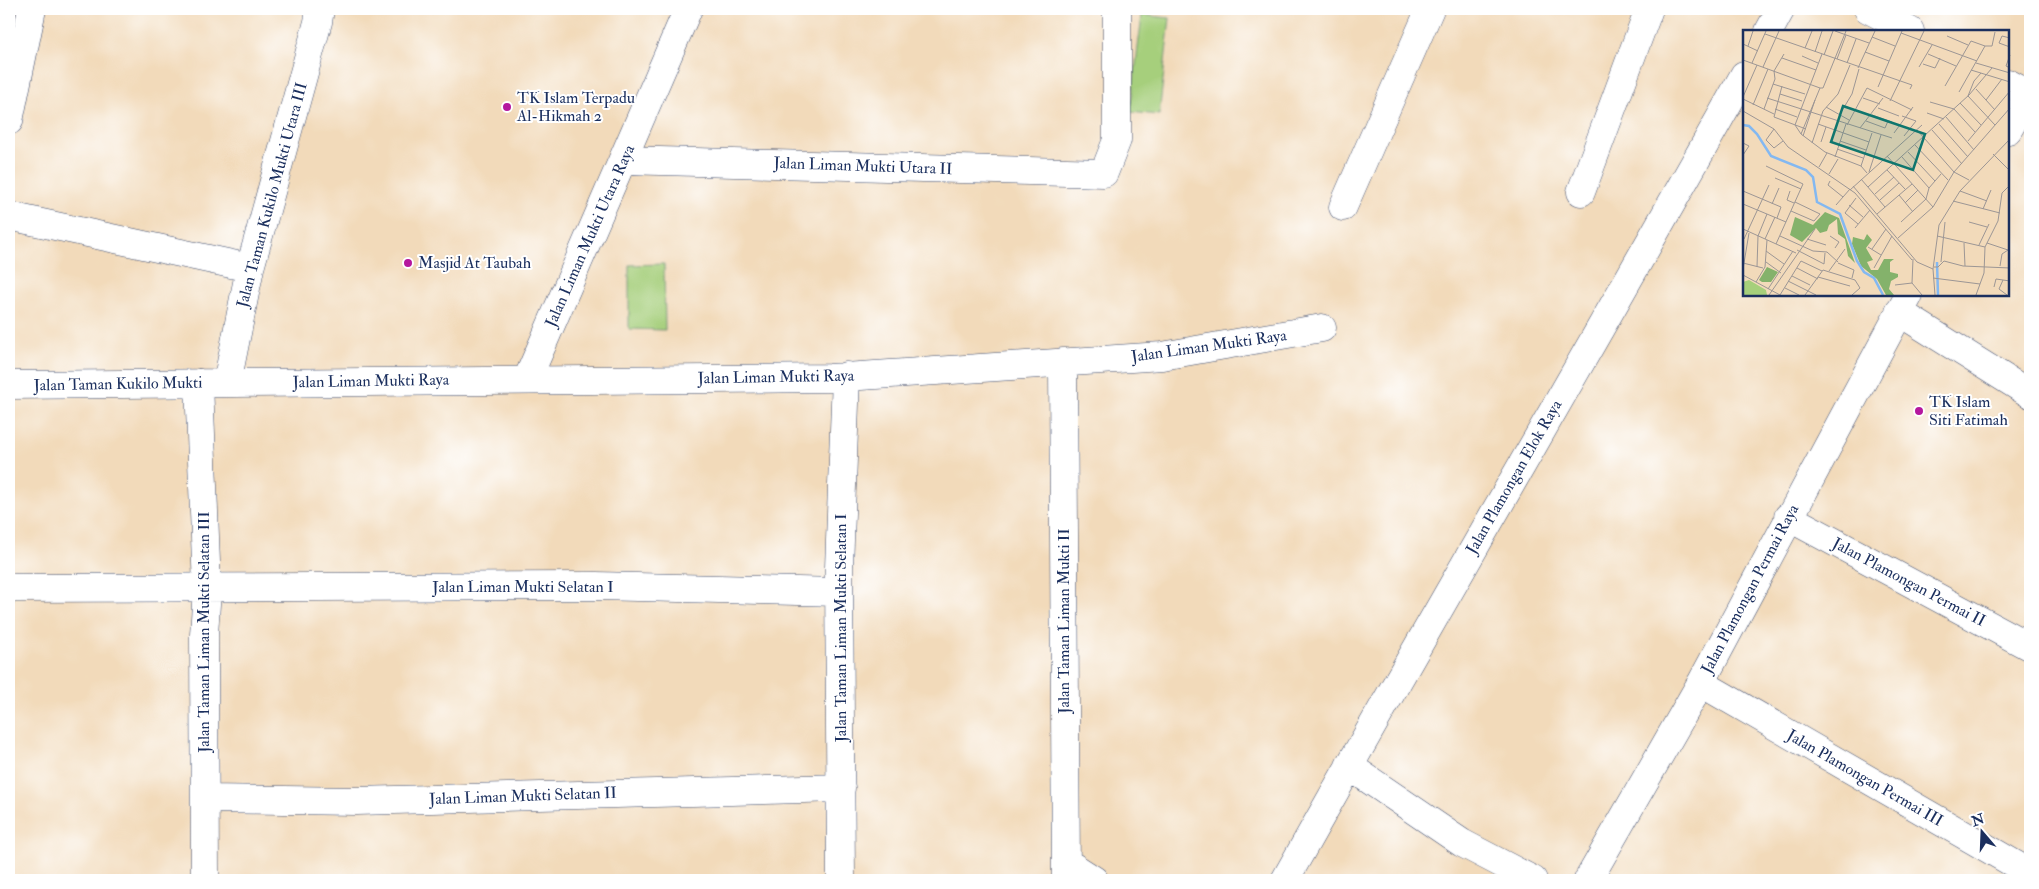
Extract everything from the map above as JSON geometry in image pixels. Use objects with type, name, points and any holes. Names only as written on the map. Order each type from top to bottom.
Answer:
[{"type":"street","points":[[9,121],[32,9]]},
{"type":"street","name":"Jalan Taman Kukilo Mukti Utara III","points":[[227,383],[250,268],[320,9]]},
{"type":"street","name":"Jalan Liman Mukti Utara Raya","points":[[527,380],[688,9]]},
{"type":"street","name":"Jalan Liman Mukti Utara II","points":[[623,160],[1104,173],[1117,140],[1117,9]]},
{"type":"street","points":[[1342,207],[1430,9]]},
{"type":"street","points":[[1581,192],[1648,9]]},
{"type":"street","points":[[1770,30],[1781,9]]},
{"type":"street","points":[[1868,9],[1908,30]]},
{"type":"street","name":"Jalan Plamongan Elok Raya","points":[[1285,880],[1743,77]]},
{"type":"street","points":[[2009,128],[2024,91]]},
{"type":"street","points":[[9,216],[250,268]]},
{"type":"street","points":[[1904,303],[2030,394]]},
{"type":"street","name":"Jalan Plamongan Permai Raya","points":[[1588,880],[1701,682],[1904,303]]},
{"type":"street","name":"Jalan Liman Mukti Raya","points":[[227,383],[846,376],[1162,356],[1322,328]]},
{"type":"street","name":"Jalan Taman Liman Mukti II","points":[[1063,362],[1066,871]]},
{"type":"street","name":"Jalan Taman Liman Mukti Selatan I","points":[[842,880],[839,592],[846,376]]},
{"type":"street","name":"Jalan Taman Liman Mukti Selatan III","points":[[199,383],[207,588],[204,634],[205,880]]},
{"type":"street","name":"Jalan Taman Kukilo Mukti","points":[[9,385],[227,383]]},
{"type":"street","name":"Jalan Plamongan Permai II","points":[[1788,517],[2030,647]]},
{"type":"street","name":"Jalan Liman Mukti Selatan I","points":[[9,588],[596,586],[839,592]]},
{"type":"street","name":"Jalan Plamongan Permai III","points":[[1701,682],[2030,873]]},
{"type":"street","points":[[1349,766],[1462,843],[1533,880]]},
{"type":"street","name":"Jalan Liman Mukti Selatan II","points":[[206,800],[357,801],[841,788]]},
{"type":"street","points":[[1066,871],[1094,880]]},
{"type":"green space","points":[[1142,15],[1170,18],[1159,115],[1130,112]]},
{"type":"green space","points":[[664,264],[665,330],[629,329],[629,265]]},
{"type":"place","name":"TK Islam Terpadu Al-Hikmah 2","points":[[507,107]]},
{"type":"place","name":"Masjid At Taubah","points":[[408,263]]},
{"type":"place","name":"TK Islam Siti Fatimah","points":[[1919,411]]}]
